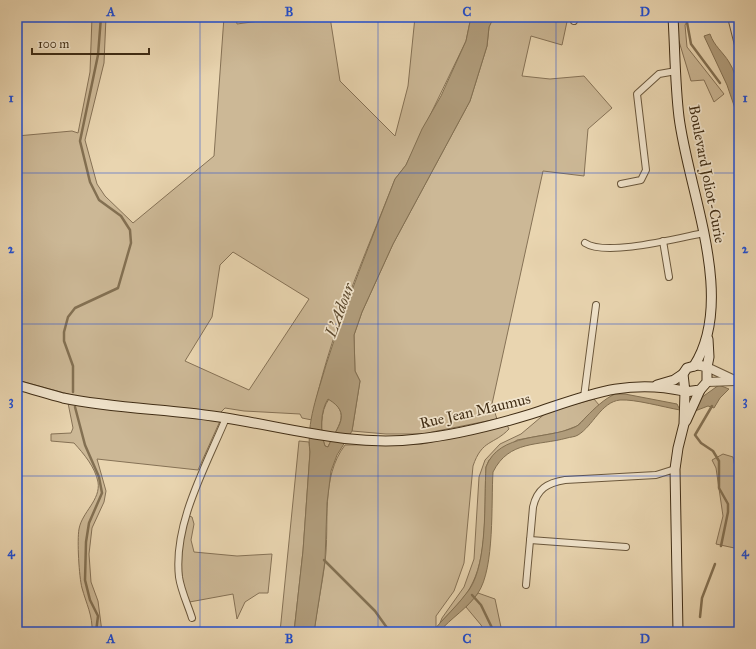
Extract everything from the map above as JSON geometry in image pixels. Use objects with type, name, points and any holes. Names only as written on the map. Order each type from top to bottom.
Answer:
[{"type":"main road","name":"Boulevard Joliot-Curie","points":[[673,17],[680,118],[708,257],[711,298],[708,335]]},
{"type":"main road","points":[[694,366],[701,354],[708,335]]},
{"type":"main road","points":[[678,632],[675,469],[684,424],[700,390],[708,382],[708,335]]},
{"type":"main road","points":[[653,386],[674,380],[683,374],[687,368],[694,366],[707,367]]},
{"type":"main road","points":[[683,374],[684,424]]},
{"type":"main road","name":"Rue Jean Maumus","points":[[17,385],[80,401],[182,411],[299,432],[361,440],[417,439],[443,435],[498,423],[617,387],[653,386]]},
{"type":"main road","points":[[653,386],[684,392],[700,390]]},
{"type":"street","points":[[731,17],[739,49]]},
{"type":"street","points":[[621,184],[641,180],[646,170],[637,94],[659,74],[676,71]]},
{"type":"street","points":[[585,243],[598,248],[622,248],[704,233]]},
{"type":"street","points":[[663,241],[669,277]]},
{"type":"street","points":[[584,397],[596,305]]},
{"type":"street","points":[[707,367],[737,381]]},
{"type":"street","points":[[708,382],[737,381]]},
{"type":"street","points":[[192,618],[179,578],[180,538],[188,510],[226,418]]},
{"type":"street","points":[[526,585],[533,507],[536,496],[543,487],[554,482],[565,480],[656,475],[675,469]]},
{"type":"street","points":[[530,540],[626,547]]},
{"type":"shaded area","points":[[92,17],[106,17],[104,63],[85,140],[97,184],[105,196],[133,223],[214,156],[224,17],[236,17],[237,24],[281,18],[330,17],[340,81],[395,136],[408,86],[415,17],[471,17],[466,41],[406,165],[395,179],[348,298],[327,359],[312,420],[302,418],[300,414],[244,411],[225,408],[220,413],[114,403],[79,397],[17,380],[17,136],[72,131],[78,133],[90,72]],"holes":[[[233,252],[309,299],[249,390],[185,361],[212,317],[220,265]]]},
{"type":"shaded area","points":[[471,17],[494,17],[489,27],[487,46],[470,101],[393,244],[362,312],[354,335],[355,371],[360,381],[352,431],[337,455],[331,471],[327,503],[325,561],[314,632],[294,632],[303,551],[311,419],[316,397],[342,318],[395,179],[406,165],[422,129],[441,96],[466,41]],"holes":[[[328,399],[340,410],[341,421],[328,447],[325,446],[322,435],[323,410]]]},
{"type":"shaded area","points":[[493,17],[568,17],[562,45],[531,36],[522,76],[550,79],[584,76],[612,108],[588,129],[584,176],[543,171],[492,404],[497,419],[422,434],[386,434],[352,431],[360,381],[355,371],[354,335],[362,312],[393,244],[470,101],[487,46],[489,27]]},
{"type":"shaded area","points":[[677,17],[690,17],[685,25],[687,47],[724,94],[714,102],[704,80],[691,81],[678,38]]},
{"type":"shaded area","points":[[710,34],[733,69],[738,90],[739,120],[727,85],[704,36]]},
{"type":"shaded area","points":[[719,385],[729,389],[720,398],[714,408],[708,406],[695,411],[698,400]]},
{"type":"shaded area","points":[[615,394],[625,394],[677,404],[680,410],[641,402],[620,400],[613,402],[602,410],[577,436],[525,446],[507,454],[493,472],[490,552],[483,582],[478,593],[469,603],[439,632],[432,632],[465,596],[475,578],[479,564],[484,531],[486,467],[492,456],[501,448],[512,442],[564,431],[577,426],[607,398]]},
{"type":"shaded area","points":[[329,399],[340,410],[341,415],[338,427],[328,447],[325,446],[323,440],[322,415]]},
{"type":"shaded area","points":[[594,399],[599,405],[577,426],[561,432],[517,440],[489,460],[486,467],[483,541],[478,570],[470,588],[458,604],[440,623],[464,587],[474,559],[479,477],[485,460],[500,444],[521,434],[547,412]]},
{"type":"shaded area","points":[[68,403],[199,417],[220,421],[198,470],[97,459],[106,491],[104,502],[92,528],[89,554],[91,582],[98,601],[102,632],[92,632],[90,615],[81,583],[78,550],[78,534],[81,523],[97,495],[97,476],[92,466],[74,443],[51,441],[51,434],[71,433],[73,428]]},
{"type":"shaded area","points":[[507,425],[509,429],[504,434],[489,443],[480,451],[473,466],[464,563],[454,591],[436,616],[436,627],[432,632],[314,632],[325,562],[329,486],[337,458],[345,445],[422,444]]},
{"type":"shaded area","points":[[299,441],[309,442],[310,452],[303,551],[294,632],[280,632]]},
{"type":"shaded area","points":[[723,454],[733,457],[738,482],[736,494],[739,494],[739,549],[716,544],[723,516],[716,468],[712,460]]},
{"type":"shaded area","points":[[184,514],[192,517],[194,524],[191,540],[194,552],[237,556],[272,554],[268,593],[259,593],[245,602],[237,619],[233,594],[184,603],[178,580],[177,558]]},
{"type":"shaded area","points":[[478,593],[495,599],[502,632],[485,632],[466,607]]},
{"type":"waterway","points":[[73,392],[73,366],[64,341],[64,332],[68,317],[75,308],[118,288],[131,243],[130,230],[121,216],[99,200],[90,182],[80,141],[98,55],[101,17]]},
{"type":"waterway","points":[[686,17],[691,44],[720,83]]},
{"type":"waterway","points":[[712,406],[695,435],[701,443],[713,451],[719,461],[719,488],[728,504],[728,512],[721,546]]},
{"type":"waterway","points":[[75,407],[85,445],[99,477],[102,493],[89,523],[86,542],[85,580],[90,600],[98,616],[96,632]]},
{"type":"waterway","points":[[324,560],[375,611],[390,632]]},
{"type":"waterway","points":[[700,617],[702,598],[715,564]]},
{"type":"waterway","points":[[472,595],[481,605],[494,632]]},
{"type":"water label","name":"L'Adour","points":[[339,310]]}]
